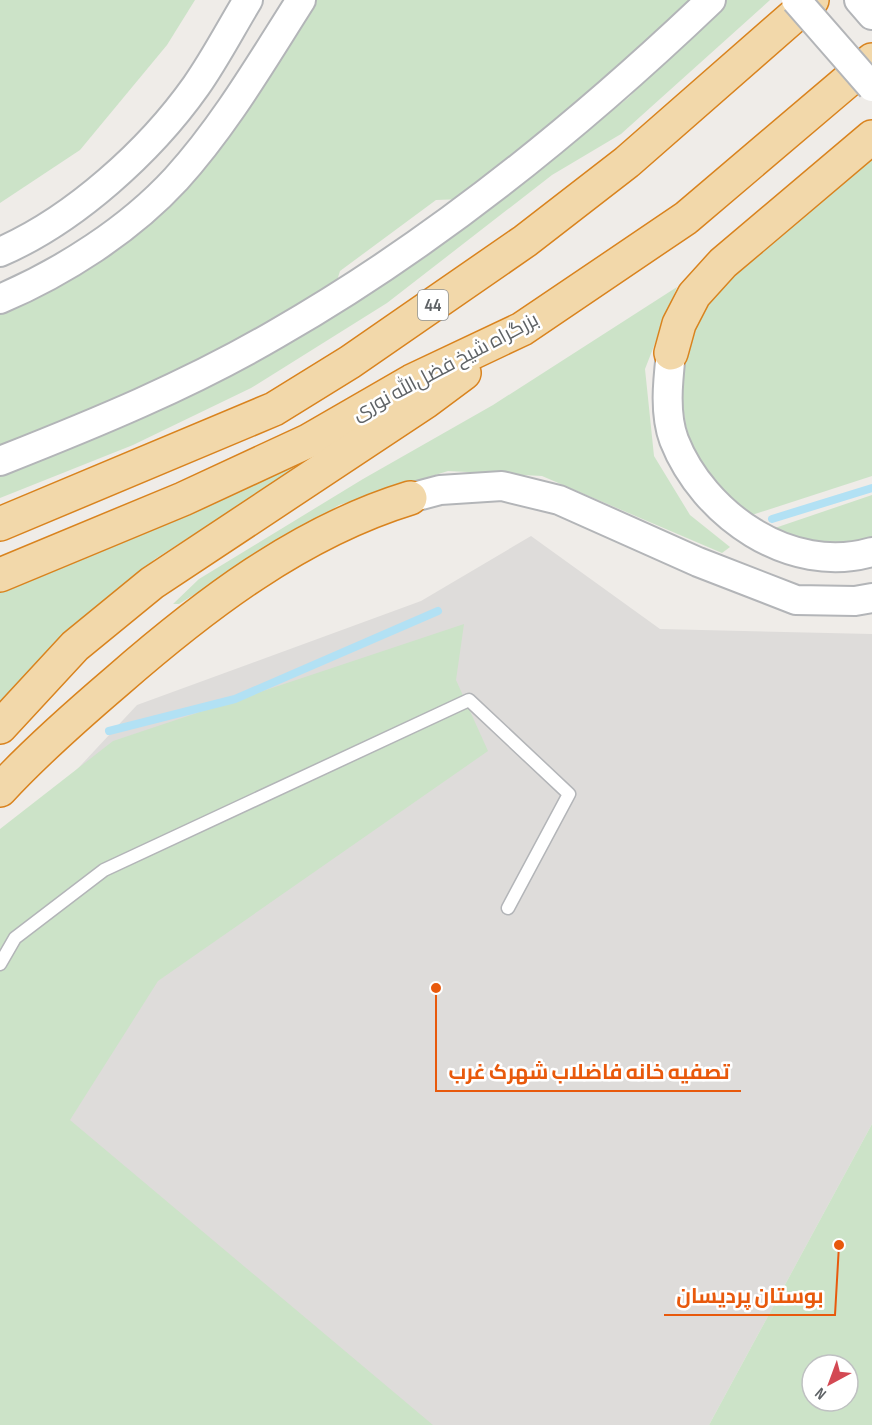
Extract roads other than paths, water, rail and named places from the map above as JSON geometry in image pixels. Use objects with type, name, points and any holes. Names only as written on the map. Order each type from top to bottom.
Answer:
[{"type":"highway","name":"44","points":[[0,524],[274,409],[350,362],[525,241],[627,162],[812,0]]},
{"type":"highway","name":"بزرگراه شیخ فضل‌الله نوری","points":[[0,575],[183,499],[308,441],[412,381],[522,329],[686,218],[872,60]]},
{"type":"highway","points":[[671,353],[679,324],[694,295],[723,263],[872,137]]},
{"type":"highway","points":[[0,727],[75,646],[152,584],[425,402],[522,329]]},
{"type":"highway","points":[[0,790],[38,748],[165,640],[245,580],[318,536],[379,508],[410,498]]},
{"type":"street","points":[[0,252],[36,233],[87,198],[157,136],[197,84],[248,0]]},
{"type":"street","points":[[0,299],[41,279],[132,219],[174,180],[213,135],[301,0]]},
{"type":"street","points":[[0,461],[128,409],[191,378],[276,335],[356,285],[441,226],[535,156],[644,64],[711,0]]},
{"type":"street","points":[[796,0],[872,87]]},
{"type":"street","points":[[859,0],[872,15]]},
{"type":"street","points":[[180,108],[213,135]]},
{"type":"street","points":[[671,353],[667,390],[674,439],[706,494],[746,529],[775,545],[818,556],[872,552]]},
{"type":"street","points":[[410,498],[440,490],[502,486],[559,500],[698,562],[796,600],[855,601],[872,598]]},
{"type":"lane","points":[[0,964],[15,938],[104,870],[469,700],[569,794],[508,908]]},
{"type":"waterway","points":[[772,519],[872,488]]},
{"type":"waterway","points":[[109,731],[235,699],[438,611]]},
{"type":"place","name":"تصفیه خانه فاضلاب شهرک غرب","points":[[436,988]]},
{"type":"place","name":"بوستان پردیسان","points":[[839,1245]]}]
